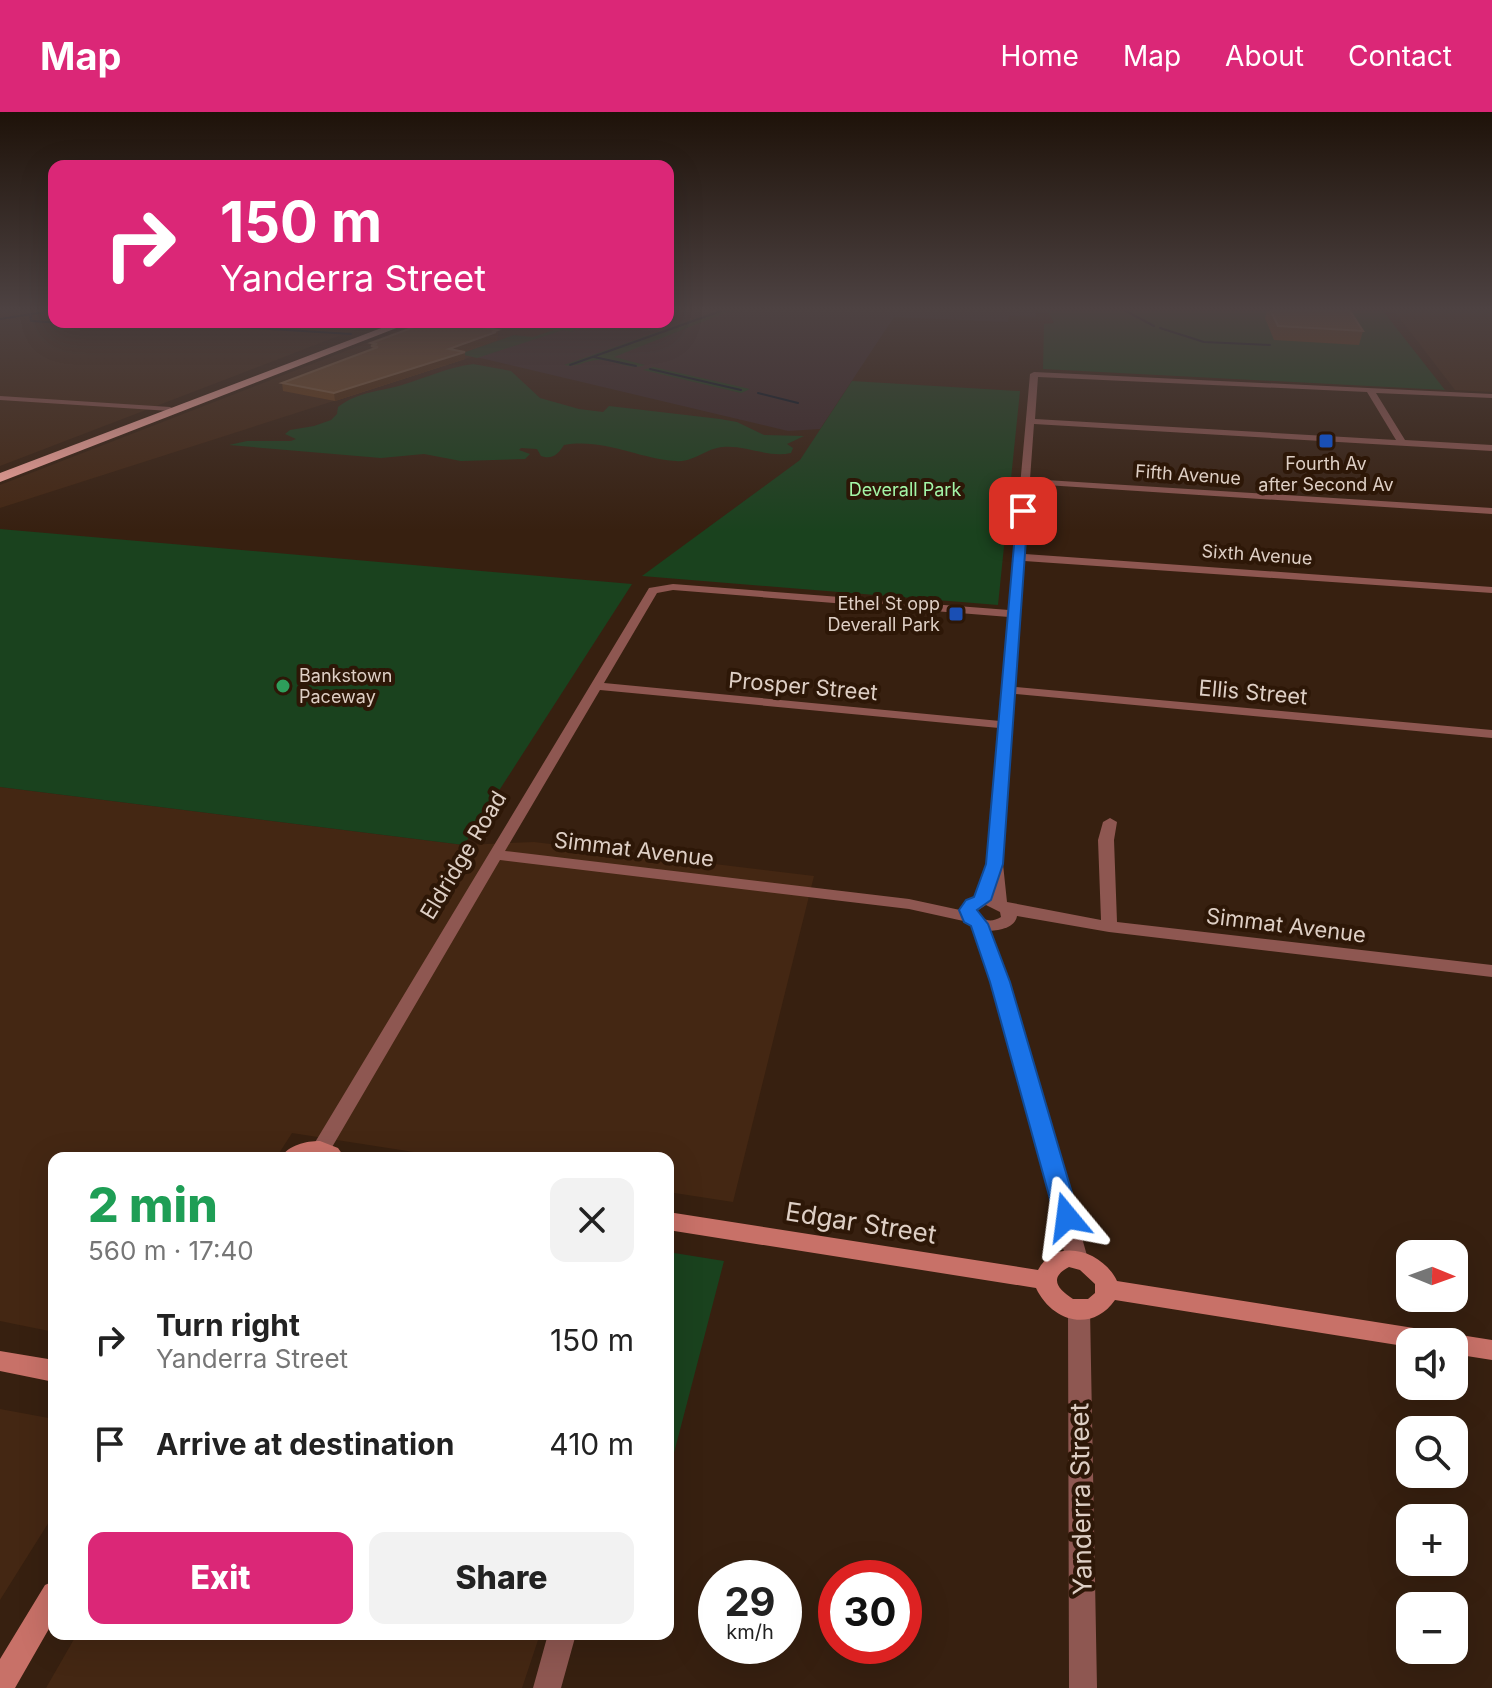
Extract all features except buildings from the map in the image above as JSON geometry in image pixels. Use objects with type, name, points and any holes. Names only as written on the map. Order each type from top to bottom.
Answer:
[{"type":"highway","points":[[0,476],[234,385]]},
{"type":"highway","points":[[0,476],[242,385]]},
{"type":"main road","points":[[302,1152],[308,1149],[323,1152]]},
{"type":"main road","name":"Edgar Street","points":[[674,1222],[1044,1280]]},
{"type":"main road","points":[[1077,1259],[1101,1273],[1107,1289],[1106,1296],[1096,1307],[1079,1310],[1059,1303],[1051,1296],[1044,1280],[1046,1272],[1058,1261],[1077,1259]]},
{"type":"main road","points":[[1107,1289],[1396,1335]]},
{"type":"main road","points":[[1468,1346],[1492,1350]]},
{"type":"main road","points":[[0,1361],[48,1370]]},
{"type":"main road","points":[[0,1686],[48,1604]]},
{"type":"street","points":[[1034,385],[989,913],[1000,982],[1077,1259]]},
{"type":"street","points":[[1263,385],[1492,396]]},
{"type":"street","points":[[1370,390],[1402,442]]},
{"type":"street","points":[[0,398],[170,409]]},
{"type":"street","points":[[1029,421],[1492,448]]},
{"type":"street","name":"Fifth Avenue","points":[[1025,481],[1492,511]]},
{"type":"street","name":"Sixth Avenue","points":[[1018,557],[1492,590]]},
{"type":"street","name":"Eldridge Road","points":[[329,1152],[497,855],[653,590],[673,587],[1015,614]]},
{"type":"street","name":"Prosper Street","points":[[597,686],[1005,725]]},
{"type":"street","name":"Ellis Street","points":[[1009,690],[1492,734]]},
{"type":"street","points":[[1109,927],[1106,840],[1110,822]]},
{"type":"street","name":"Simmat Avenue","points":[[497,855],[1492,971]]},
{"type":"street","name":"Yanderra Street","points":[[1079,1310],[1083,1688]]},
{"type":"street","points":[[547,1688],[560,1640]]},
{"type":"shaded area","points":[[0,385],[212,385],[0,466]]},
{"type":"shaded area","points":[[259,385],[385,385],[0,508],[0,485]]},
{"type":"shaded area","points":[[592,385],[849,385],[820,429],[788,431]]},
{"type":"shaded area","points":[[1451,385],[1492,385],[1492,392],[1455,390]]},
{"type":"shaded area","points":[[0,787],[464,845],[534,842],[814,876],[733,1202],[674,1193],[674,1152],[414,1152],[292,1133],[280,1152],[48,1152],[48,1331],[0,1321]]},
{"type":"shaded area","points":[[0,1409],[48,1418],[48,1524],[0,1600]]},
{"type":"shaded area","points":[[74,1640],[538,1640],[522,1688],[46,1688]]},
{"type":"green space","points":[[403,385],[526,385],[540,398],[579,409],[603,412],[609,406],[720,419],[737,422],[764,435],[804,436],[787,444],[793,448],[791,453],[774,454],[723,447],[682,461],[593,444],[564,445],[552,457],[541,456],[537,449],[521,448],[519,450],[530,454],[525,459],[461,461],[424,454],[381,458],[229,445],[247,441],[291,441],[296,439],[285,434],[290,430],[331,420],[337,414],[338,407],[370,392]]},
{"type":"green space","points":[[705,385],[730,385],[750,389],[741,393]]},
{"type":"green space","name":"Deverall Park","points":[[850,385],[1020,391],[998,605],[642,576],[800,460]]},
{"type":"green space","points":[[1341,385],[1441,385],[1445,390]]},
{"type":"green space","name":"Bankstown Paceway","points":[[0,529],[632,584],[464,845],[0,787]]},
{"type":"green space","points":[[674,1253],[724,1261],[674,1453]]},
{"type":"waterway","points":[[717,385],[741,390]]},
{"type":"waterway","points":[[758,393],[798,403]]},
{"type":"place","name":"Fourth Av after Second Av","points":[[1326,441]]},
{"type":"place","name":"Ethel St opp Deverall Park","points":[[956,614]]},
{"type":"place","name":"Bankstown Paceway","points":[[283,686]]},
{"type":"route","points":[[1023,511],[995,864],[982,900],[968,910],[971,918],[979,924],[1000,982],[1067,1217]]}]
